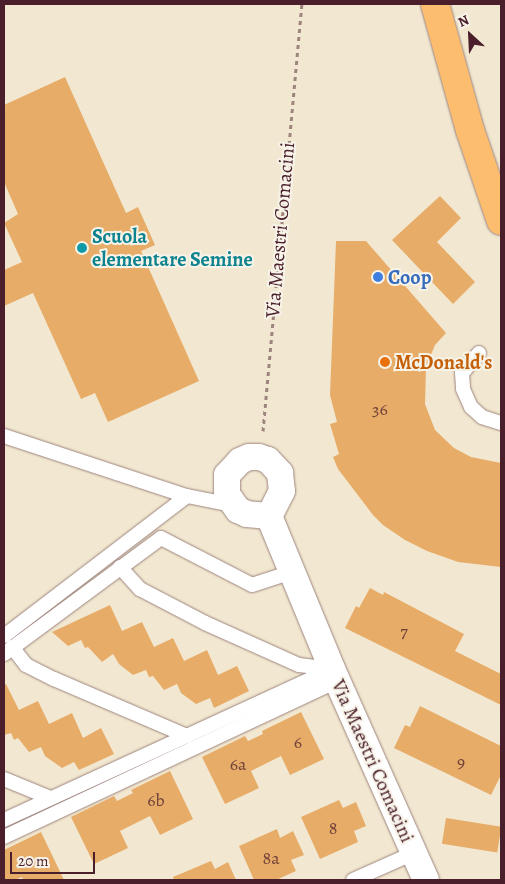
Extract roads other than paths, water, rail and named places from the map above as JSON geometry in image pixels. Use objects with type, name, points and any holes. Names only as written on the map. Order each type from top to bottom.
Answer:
[{"type":"main road","points":[[435,4],[470,130],[501,221]]},
{"type":"street","points":[[259,457],[275,466],[283,482],[279,500],[269,516],[247,514],[233,505],[226,494],[227,475],[240,461],[259,457]]},
{"type":"street","name":"Via Maestri Comacini","points":[[269,516],[334,675],[426,880]]},
{"type":"lane","points":[[480,353],[462,373],[462,389],[471,407],[482,417],[501,423]]},
{"type":"lane","points":[[4,436],[187,496],[233,505]]},
{"type":"lane","points":[[7,646],[187,496]]},
{"type":"lane","points":[[7,646],[161,538],[252,585],[292,572]]},
{"type":"lane","name":"Via Maestri Comacini","points":[[120,567],[140,589],[205,623],[299,665],[334,675]]},
{"type":"lane","points":[[7,646],[26,665],[54,679],[187,736]]},
{"type":"lane","points":[[4,837],[334,675]]},
{"type":"lane","name":"Via Maestri Comacini","points":[[4,820],[187,736],[334,675]]},
{"type":"lane","points":[[4,779],[50,798]]},
{"type":"lane","name":"Via Maestri Comacini","points":[[352,880],[414,853]]},
{"type":"place","name":"Scuola elementare Semine","points":[[82,248]]},
{"type":"place","name":"Coop","points":[[378,277]]},
{"type":"place","name":"McDonald's","points":[[385,362]]}]
